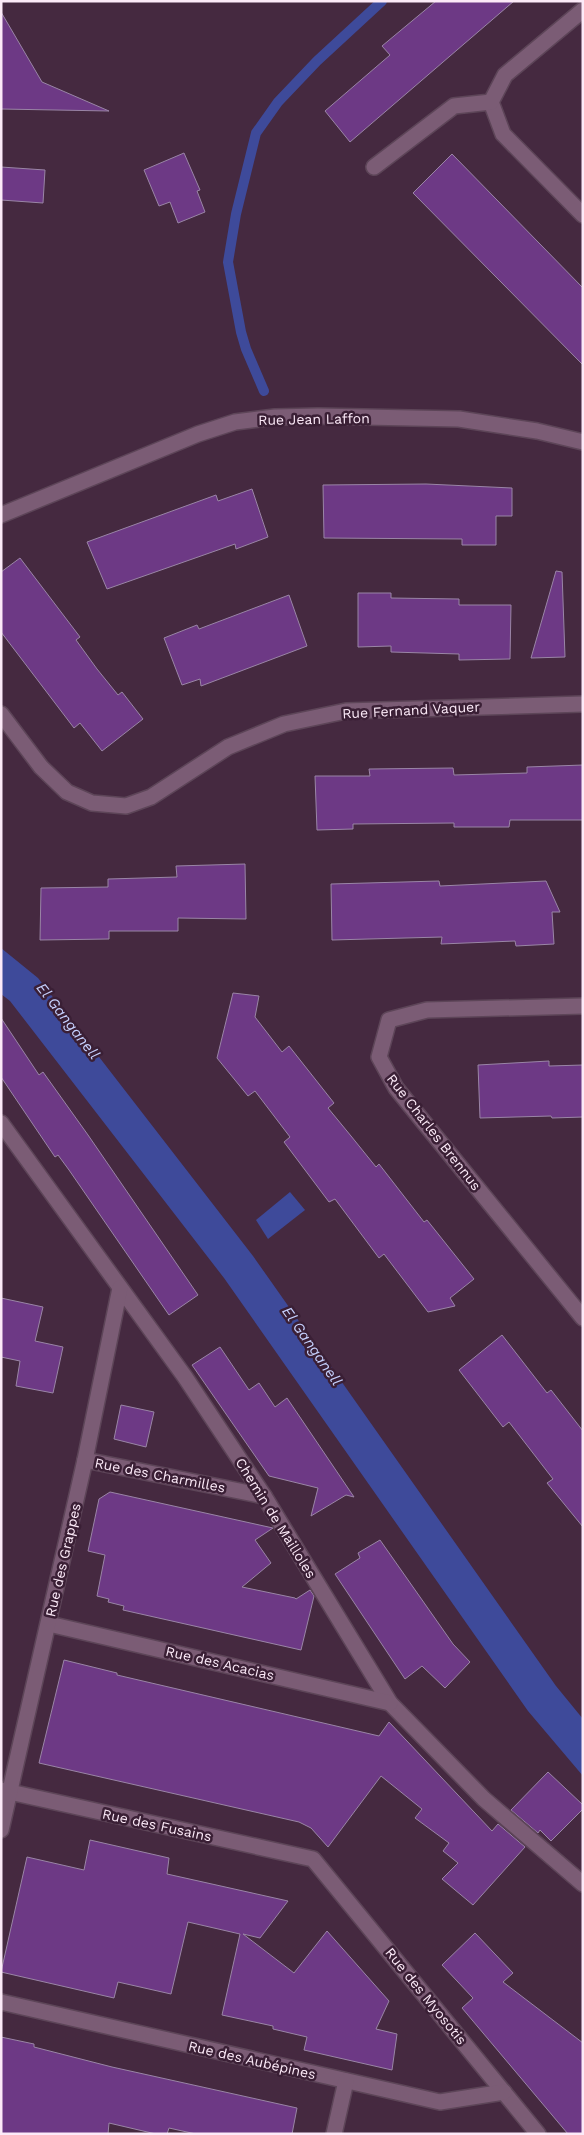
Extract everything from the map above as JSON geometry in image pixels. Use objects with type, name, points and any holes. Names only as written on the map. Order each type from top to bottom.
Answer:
[{"type":"street","points":[[583,10],[505,75],[491,102],[503,134],[583,215]]},
{"type":"street","points":[[374,168],[454,106],[491,102]]},
{"type":"street","name":"Rue Jean Laffon","points":[[1,515],[198,434],[235,422],[274,417],[459,419],[537,431],[583,442]]},
{"type":"street","name":"Rue Fernand Vaquer","points":[[1,714],[41,767],[67,792],[92,803],[126,806],[151,797],[228,747],[284,724],[346,711],[583,704]]},
{"type":"street","name":"Rue Charles Brennus","points":[[583,1006],[427,1010],[389,1020],[379,1057],[396,1088],[583,1318]]},
{"type":"street","name":"Chemin de Mailloles","points":[[1,1123],[185,1377],[264,1496],[390,1703],[484,1799],[583,1884]]},
{"type":"street","name":"Rue des Grappes","points":[[1,1830],[5,1791],[49,1624],[120,1288]]},
{"type":"street","name":"Rue des Charmilles","points":[[85,1460],[264,1496]]},
{"type":"street","name":"Rue des Acacias","points":[[49,1624],[390,1703]]},
{"type":"street","name":"Rue des Fusains","points":[[5,1791],[314,1859]]},
{"type":"street","name":"Rue des Myosotis","points":[[314,1859],[538,2134]]},
{"type":"street","name":"Rue des Aubépines","points":[[1,2002],[440,2102],[504,2092]]},
{"type":"street","points":[[334,2134],[346,2081]]},
{"type":"water","name":"El Ganganell","points":[[1,948],[38,978],[253,1256],[556,1686],[583,1719],[583,1776],[528,1711],[224,1278],[10,1001],[1,994]]},
{"type":"water","points":[[290,1192],[305,1210],[268,1239],[256,1220]]},
{"type":"building","points":[[436,1],[514,1],[350,142],[325,111],[390,55],[382,46]]},
{"type":"building","points":[[1,12],[42,82],[109,111],[1,109]]},
{"type":"building","points":[[184,153],[200,190],[197,191],[205,212],[178,223],[170,202],[159,206],[144,170]]},
{"type":"building","points":[[452,154],[583,288],[583,365],[413,193]]},
{"type":"building","points":[[1,167],[45,170],[43,203],[1,200]]},
{"type":"building","points":[[426,484],[512,488],[512,516],[496,516],[496,545],[462,545],[462,539],[324,538],[323,485]]},
{"type":"building","points":[[252,489],[268,537],[236,549],[235,544],[107,589],[87,542],[216,495],[218,501]]},
{"type":"building","points":[[20,558],[80,637],[76,640],[97,669],[118,695],[122,692],[143,719],[102,751],[80,723],[74,728],[1,632],[1,572]]},
{"type":"building","points":[[556,571],[562,572],[565,657],[531,658]]},
{"type":"building","points":[[358,593],[391,593],[391,598],[459,599],[459,605],[511,605],[510,659],[459,660],[459,654],[391,652],[391,646],[358,647]]},
{"type":"building","points":[[289,595],[307,646],[201,686],[200,679],[182,685],[164,638],[197,625],[199,629]]},
{"type":"building","points":[[583,765],[583,820],[510,820],[509,827],[454,827],[454,823],[353,824],[353,829],[317,830],[315,776],[370,776],[369,769],[453,768],[454,775],[527,773],[527,767]]},
{"type":"building","points":[[245,864],[246,919],[178,918],[178,931],[109,931],[109,939],[40,940],[41,888],[108,887],[108,879],[177,877],[176,866]]},
{"type":"building","points":[[439,881],[440,886],[546,881],[560,912],[552,912],[554,944],[516,946],[515,941],[441,944],[442,937],[332,940],[331,884]]},
{"type":"building","points":[[233,993],[259,996],[255,1017],[282,1052],[289,1046],[334,1103],[328,1108],[376,1167],[379,1164],[424,1222],[427,1220],[474,1279],[450,1298],[455,1306],[428,1312],[384,1254],[379,1258],[335,1199],[329,1202],[284,1142],[290,1137],[255,1091],[248,1096],[217,1058]]},
{"type":"building","points":[[1,1018],[39,1075],[43,1072],[88,1135],[198,1295],[169,1315],[69,1170],[58,1155],[55,1157],[1,1077]]},
{"type":"building","points":[[549,1061],[549,1066],[583,1065],[583,1117],[480,1118],[478,1065]]},
{"type":"building","points":[[1,1298],[43,1307],[35,1341],[63,1347],[53,1393],[16,1386],[20,1361],[1,1357]]},
{"type":"building","points":[[502,1335],[547,1393],[551,1390],[583,1431],[583,1527],[547,1483],[553,1479],[509,1422],[503,1427],[459,1370]]},
{"type":"building","points":[[220,1347],[249,1390],[259,1383],[275,1407],[287,1398],[354,1497],[346,1495],[311,1516],[318,1488],[269,1476],[192,1365]]},
{"type":"building","points":[[121,1405],[154,1412],[146,1447],[114,1439]]},
{"type":"building","points":[[110,1492],[273,1528],[255,1540],[271,1563],[242,1587],[296,1599],[310,1590],[314,1596],[301,1650],[123,1610],[124,1606],[108,1602],[109,1599],[97,1596],[105,1555],[88,1551],[99,1499]]},
{"type":"building","points":[[380,1540],[453,1644],[470,1662],[445,1688],[422,1666],[405,1679],[335,1574],[360,1558],[358,1553]]},
{"type":"building","points":[[64,1660],[117,1673],[117,1675],[379,1736],[389,1722],[492,1831],[498,1824],[525,1847],[473,1905],[442,1879],[458,1863],[443,1851],[449,1843],[415,1818],[422,1809],[381,1776],[328,1847],[311,1828],[299,1822],[39,1763]]},
{"type":"building","points":[[548,1772],[583,1805],[583,1809],[551,1841],[540,1830],[538,1833],[511,1810]]},
{"type":"building","points":[[90,1840],[169,1858],[167,1874],[288,1901],[260,1938],[243,1934],[294,1973],[327,1931],[389,2001],[376,2029],[397,2034],[392,2070],[304,2050],[307,2037],[273,2029],[273,2026],[222,2015],[240,1934],[188,1922],[171,1994],[118,1982],[114,1998],[1,1972],[27,1857],[84,1870]]},
{"type":"building","points":[[475,1933],[513,1973],[503,1982],[583,2043],[583,2134],[568,2134],[462,2008],[473,1998],[442,1965]]},
{"type":"building","points":[[1,2037],[34,2044],[34,2047],[112,2067],[297,2108],[292,2134],[196,2134],[169,2128],[167,2134],[156,2134],[109,2123],[108,2134],[1,2134]]},
{"type":"waterway","points":[[264,391],[246,349],[241,332],[228,262],[236,214],[256,133],[278,102],[317,61],[382,1]]}]
